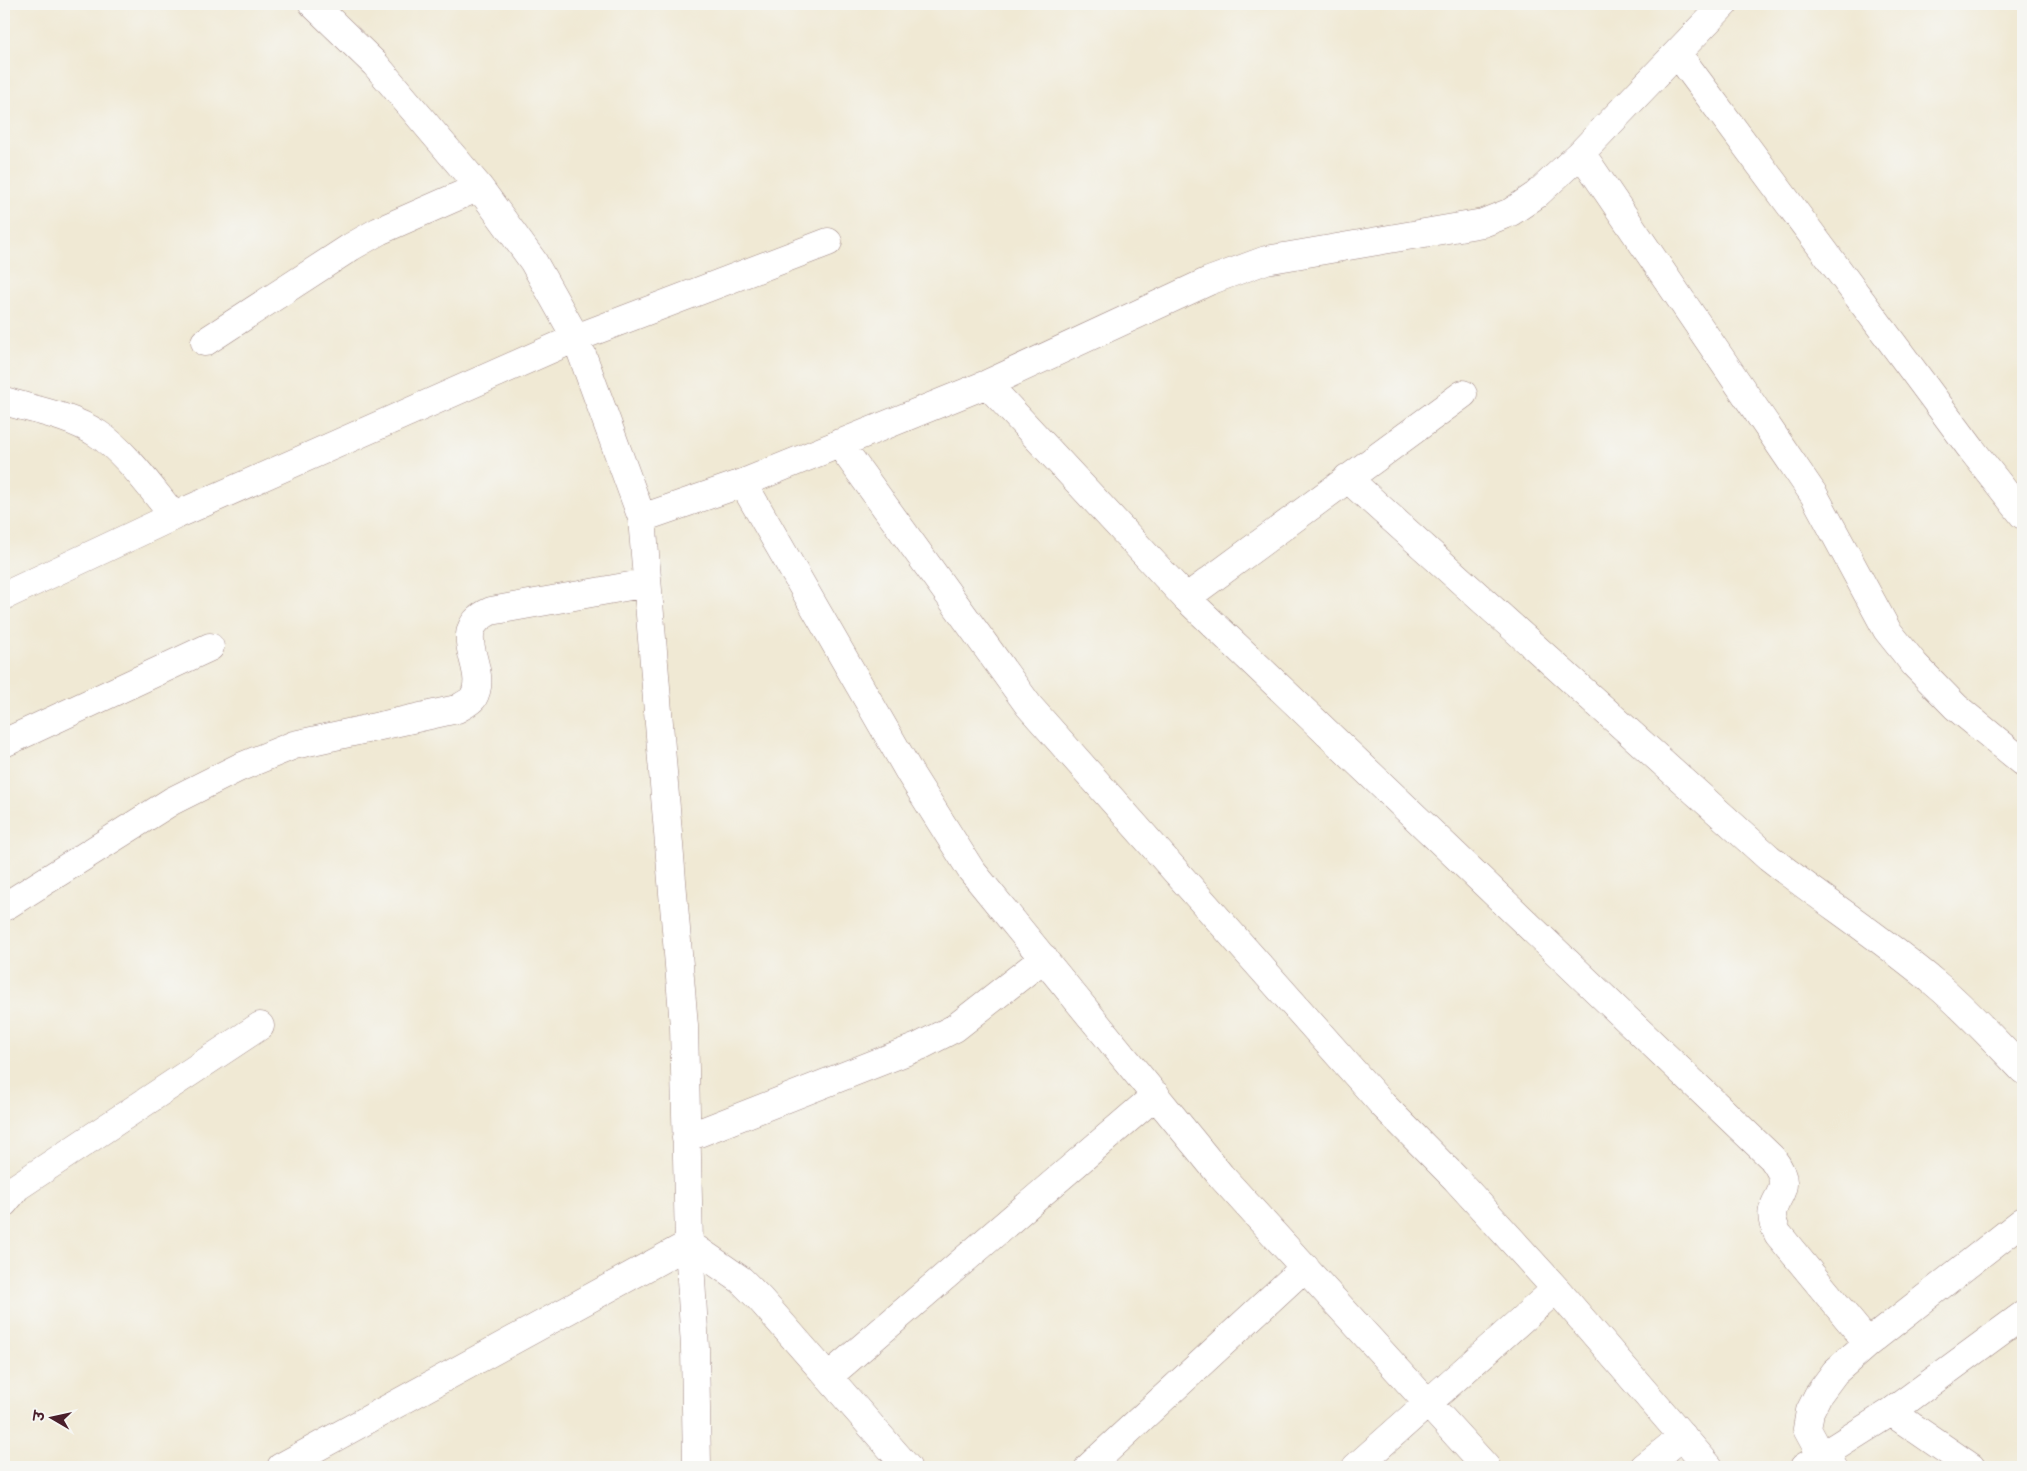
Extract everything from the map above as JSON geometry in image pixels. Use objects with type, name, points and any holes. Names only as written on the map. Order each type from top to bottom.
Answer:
[{"type":"street","points":[[312,4],[376,64],[479,187],[533,261],[576,338],[642,518],[684,1026],[688,1244],[695,1348],[697,1467]]},
{"type":"street","points":[[642,518],[743,483],[986,384],[1209,281],[1266,260],[1490,220],[1511,212],[1536,195],[1582,153],[1724,4]]},
{"type":"street","points":[[1677,53],[1972,450],[2023,515]]},
{"type":"street","points":[[1582,153],[1814,495],[1887,630],[1915,665],[1956,708],[2023,762]]},
{"type":"street","points":[[205,342],[351,246],[379,231],[479,187]]},
{"type":"street","points":[[4,596],[174,516],[576,338],[828,242]]},
{"type":"street","points":[[986,384],[1186,598],[1772,1158],[1785,1178],[1783,1190],[1771,1214],[1771,1222],[1778,1234],[1868,1343]]},
{"type":"street","points":[[1186,598],[1463,394]]},
{"type":"street","points":[[4,402],[80,424],[99,435],[118,451],[174,516]]},
{"type":"street","points":[[840,443],[1029,706],[1382,1105],[1456,1179],[1556,1289],[1710,1467]]},
{"type":"street","points":[[1347,478],[1770,858],[1894,949],[1938,986],[2023,1070]]},
{"type":"street","points":[[743,483],[906,767],[971,870],[1221,1176],[1486,1467]]},
{"type":"street","points":[[4,907],[172,801],[238,768],[294,745],[457,709],[472,698],[478,684],[470,645],[472,626],[479,616],[492,611],[647,583]]},
{"type":"street","points":[[4,743],[210,647]]},
{"type":"street","points":[[686,1138],[920,1046],[955,1028],[1044,958]]},
{"type":"street","points":[[4,1203],[18,1187],[260,1026]]},
{"type":"street","points":[[828,1377],[1156,1095]]},
{"type":"street","points":[[2023,1221],[1868,1343],[1835,1372],[1818,1395],[1810,1412],[1808,1430],[1819,1463],[2023,1316]]},
{"type":"street","points":[[688,1244],[741,1280],[907,1467]]},
{"type":"street","points":[[281,1467],[688,1244]]},
{"type":"street","points":[[1089,1467],[1305,1267]]},
{"type":"street","points":[[1356,1467],[1556,1289]]},
{"type":"street","points":[[1891,1412],[1971,1467]]},
{"type":"street","points":[[1644,1467],[1683,1436]]}]
